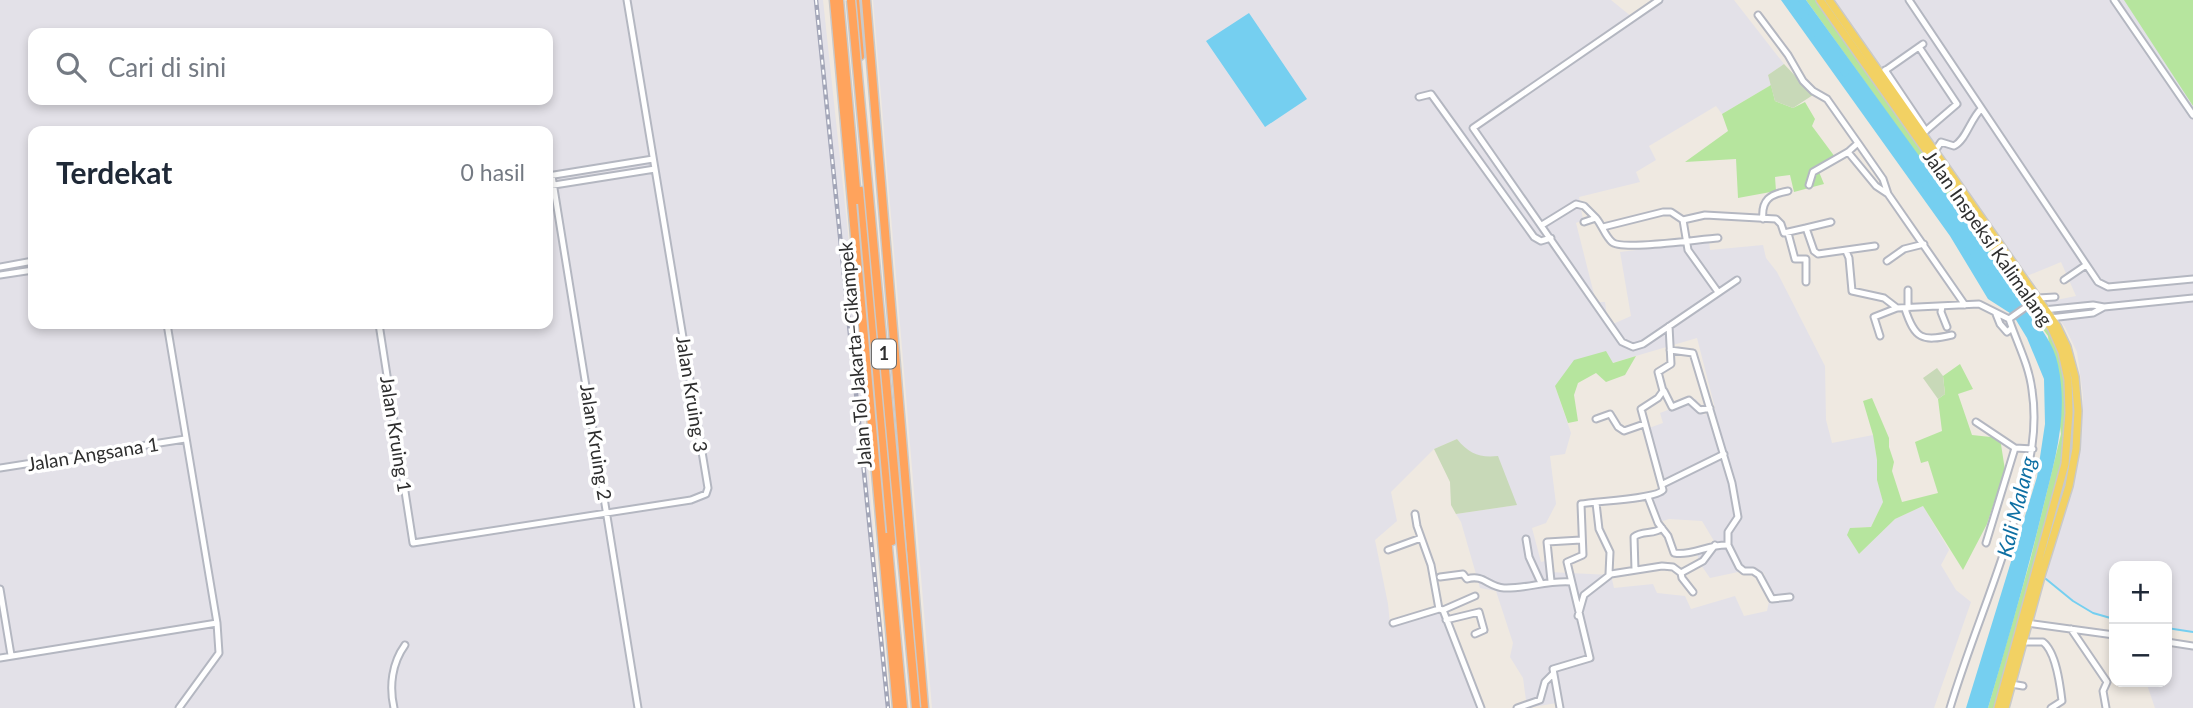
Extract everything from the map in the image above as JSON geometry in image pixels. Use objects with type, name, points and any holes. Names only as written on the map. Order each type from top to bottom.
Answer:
[{"type":"highway","points":[[834,0],[897,708]]},
{"type":"highway","name":"1","points":[[842,0],[905,708]]},
{"type":"highway","name":"1","points":[[853,0],[916,708]]},
{"type":"highway","points":[[866,0],[924,708]]},
{"type":"main road","name":"Jalan Inspeksi Kalimalang","points":[[1820,0],[2032,302],[2043,310],[2055,328],[2062,352],[2068,380],[2068,469],[2024,623],[2005,708]]},
{"type":"main road","name":"Jalan Inspeksi Kalimalang","points":[[1829,0],[1924,132],[2032,302]]},
{"type":"main road","name":"Jalan Inspeksi Kalimalang","points":[[1998,708],[2023,642],[2024,623]]},
{"type":"street","name":"Jalan Kruing 3","points":[[413,543],[695,500],[704,496],[708,488],[627,0]]},
{"type":"street","points":[[1659,0],[1473,128],[1622,342],[1627,345],[1638,346],[1737,279]]},
{"type":"street","points":[[1909,0],[2098,282],[2108,286],[2193,279]]},
{"type":"street","points":[[2114,0],[2193,115]]},
{"type":"street","points":[[1758,15],[1788,55],[1803,81],[1813,91],[1828,99],[1883,179],[1888,194],[1966,305]]},
{"type":"street","points":[[1883,72],[1921,45],[1957,104]]},
{"type":"street","points":[[1419,97],[1429,93],[1434,97],[1534,237],[1541,241],[1551,238]]},
{"type":"street","points":[[1924,132],[1970,93]]},
{"type":"street","points":[[1934,151],[1941,142],[1954,146],[1960,143],[1970,122],[1981,109]]},
{"type":"street","points":[[1809,185],[1813,172],[1848,152],[1858,143]]},
{"type":"street","points":[[1848,152],[1876,186],[1888,194]]},
{"type":"street","points":[[553,176],[653,159]]},
{"type":"street","points":[[553,186],[655,169]]},
{"type":"street","points":[[1763,219],[1762,208],[1765,203],[1775,193],[1788,191]]},
{"type":"street","name":"Jalan Kruing 2","points":[[553,198],[638,708]]},
{"type":"street","points":[[1542,225],[1576,204],[1584,205],[1603,227],[1610,240],[1617,245],[1645,246],[1718,238]]},
{"type":"street","points":[[1603,227],[1663,212],[1671,212],[1683,220],[1705,215],[1778,220],[1783,232],[1788,233],[1831,222]]},
{"type":"street","points":[[1584,222],[1596,218]]},
{"type":"street","points":[[1683,220],[1688,250],[1718,292]]},
{"type":"street","points":[[1806,228],[1816,254],[1875,246]]},
{"type":"street","points":[[1788,233],[1795,259],[1806,259],[1806,282]]},
{"type":"street","points":[[1887,261],[1904,249],[1924,244]]},
{"type":"street","points":[[1846,251],[1852,290],[1884,298],[1897,308]]},
{"type":"street","points":[[0,267],[28,262]]},
{"type":"street","points":[[2064,280],[2087,265]]},
{"type":"street","points":[[0,275],[28,271]]},
{"type":"street","points":[[1908,290],[1907,308],[1913,327],[1923,338],[1931,340],[1952,335]]},
{"type":"street","points":[[2010,318],[2032,302],[2055,297]]},
{"type":"street","points":[[2043,310],[2193,298]]},
{"type":"street","points":[[1880,336],[1874,317],[1897,308],[1979,304],[1996,314],[2010,318]]},
{"type":"street","points":[[1942,306],[1941,313],[1947,327]]},
{"type":"street","points":[[2049,319],[2093,313],[2104,307]]},
{"type":"street","points":[[1996,314],[2007,332],[2012,328]]},
{"type":"street","points":[[1950,708],[2004,557],[2033,449],[2032,388],[2010,318]]},
{"type":"street","points":[[1670,326],[1671,364],[1658,372],[1663,391],[1671,407],[1690,400],[1700,410],[1710,408]]},
{"type":"street","points":[[168,329],[217,622],[219,653],[179,708]]},
{"type":"street","name":"Jalan Kruing 1","points":[[380,329],[413,543]]},
{"type":"street","points":[[1670,350],[1693,354],[1724,454],[1738,515],[1728,532],[1728,545],[1739,567],[1759,575],[1772,599],[1790,597]]},
{"type":"street","points":[[1560,708],[1553,669],[1589,659],[1567,562],[1583,555],[1580,506],[1583,503],[1660,495],[1664,490],[1641,409],[1658,398],[1663,391]]},
{"type":"street","points":[[1596,419],[1611,414],[1624,431],[1644,424]]},
{"type":"street","points":[[1976,422],[2015,448],[2033,449]]},
{"type":"street","name":"Jalan Angsana 1","points":[[0,468],[185,439]]},
{"type":"street","points":[[1986,543],[2015,448]]},
{"type":"street","points":[[1662,484],[1724,454]]},
{"type":"street","points":[[1648,497],[1674,553],[1686,554],[1715,545],[1728,545]]},
{"type":"street","points":[[1596,503],[1599,529],[1610,552],[1609,574]]},
{"type":"street","points":[[1415,514],[1441,609],[1481,708]]},
{"type":"street","points":[[1635,570],[1635,536],[1657,532],[1662,528]]},
{"type":"street","points":[[1388,550],[1421,538]]},
{"type":"street","points":[[1526,539],[1529,557],[1541,583]]},
{"type":"street","points":[[1551,582],[1547,542],[1581,540]]},
{"type":"street","points":[[1682,573],[1703,561],[1715,545]]},
{"type":"street","points":[[1578,615],[1584,596],[1609,574],[1665,566],[1682,573]]},
{"type":"street","points":[[1682,573],[1682,578],[1693,592]]},
{"type":"street","points":[[1440,577],[1463,574],[1467,579],[1477,576],[1504,588],[1571,582]]},
{"type":"street","points":[[0,589],[11,656]]},
{"type":"street","points":[[1393,623],[1475,597]]},
{"type":"street","points":[[1447,620],[1479,612],[1484,630],[1475,634]]},
{"type":"street","points":[[0,657],[217,622]]},
{"type":"street","points":[[2024,623],[2109,634]]},
{"type":"street","points":[[2071,629],[2106,679],[2107,684],[2103,691],[2106,708]]},
{"type":"street","points":[[2023,642],[2047,644],[2057,669],[2065,708]]},
{"type":"street","points":[[2172,643],[2193,646]]},
{"type":"street","points":[[394,708],[391,684],[394,668],[405,645]]},
{"type":"street","points":[[1517,708],[1540,700],[1545,682],[1553,674]]},
{"type":"street","points":[[2011,684],[2024,686]]},
{"type":"street","points":[[2051,708],[2062,701]]},
{"type":"shaded area","points":[[0,0],[823,0],[851,261],[888,708],[0,708]]},
{"type":"shaded area","points":[[873,0],[1611,0],[1632,17],[1657,0],[1734,0],[1784,64],[1768,75],[1771,85],[1722,114],[1716,106],[1649,146],[1656,160],[1636,172],[1640,182],[1579,197],[1583,220],[1576,223],[1596,302],[1605,302],[1607,317],[1612,319],[1613,324],[1631,316],[1620,252],[1709,241],[1710,250],[1763,245],[1766,258],[1777,272],[1825,366],[1826,420],[1832,443],[1873,435],[1877,480],[1883,502],[1871,527],[1851,528],[1848,535],[1859,554],[1895,519],[1923,506],[1949,550],[1941,565],[1956,590],[1971,602],[1934,708],[1559,708],[1557,703],[1527,708],[1523,678],[1510,657],[1513,643],[1496,591],[1480,588],[1461,522],[1456,514],[1516,505],[1482,458],[1464,449],[1457,439],[1434,449],[1391,492],[1397,521],[1375,540],[1390,624],[1442,611],[1478,708],[932,708]],"holes":[[[1697,338],[1715,408],[1704,415],[1696,399],[1660,413],[1663,423],[1649,428],[1668,490],[1650,496],[1660,522],[1669,519],[1702,521],[1717,546],[1697,554],[1710,578],[1752,569],[1764,573],[1770,597],[1767,611],[1744,616],[1735,596],[1691,609],[1685,596],[1657,593],[1653,584],[1614,588],[1611,575],[1549,572],[1549,560],[1541,562],[1532,528],[1546,523],[1556,504],[1550,456],[1565,454],[1571,433],[1555,386],[1612,363]]]},
{"type":"shaded area","points":[[1835,0],[2193,0],[2193,632],[2172,629],[2172,561],[2109,561],[2109,618],[2093,613],[2073,601],[2046,579],[2079,458],[2083,395],[2077,352],[2065,327],[2046,302],[2076,296],[2061,262],[2027,276]]},
{"type":"shaded area","points":[[2172,648],[2193,650],[2193,708],[2155,708],[2148,687],[2172,687]]},
{"type":"green space","points":[[1806,0],[1820,0],[2052,329],[2068,380],[2066,453],[1998,708],[1988,708],[2030,561],[2061,434],[2048,336]]},
{"type":"green space","points":[[2124,0],[2193,0],[2193,106]]},
{"type":"green space","points":[[1784,64],[1813,95],[1793,108],[1775,101],[1768,75]]},
{"type":"green space","points":[[1771,85],[1775,101],[1793,108],[1805,102],[1815,119],[1812,126],[1835,157],[1817,167],[1824,184],[1794,192],[1790,175],[1775,177],[1776,191],[1738,198],[1736,159],[1685,162],[1728,131],[1722,114]]},
{"type":"green space","points":[[1606,351],[1613,363],[1636,356],[1625,375],[1606,382],[1596,373],[1578,383],[1574,395],[1578,421],[1568,423],[1555,386],[1574,360]]},
{"type":"green space","points":[[1960,364],[1973,389],[1958,394],[1972,435],[2000,438],[2005,470],[1987,524],[1963,570],[1923,506],[1895,519],[1859,554],[1847,535],[1850,528],[1871,527],[1883,502],[1877,480],[1873,435],[1863,401],[1872,398],[1889,438],[1894,462],[1892,471],[1902,502],[1938,493],[1928,461],[1921,463],[1915,442],[1942,431],[1938,399],[1945,394],[1943,376]]},
{"type":"green space","points":[[1937,368],[1943,376],[1945,394],[1938,399],[1923,378]]},
{"type":"green space","points":[[1457,439],[1475,454],[1498,456],[1517,505],[1456,514],[1451,505],[1450,482],[1434,449]]},
{"type":"water","points":[[1781,0],[1806,0],[2023,299],[2047,338],[2058,365],[2062,403],[2059,439],[2029,561],[1988,708],[1966,708],[2037,477],[2045,424],[2044,379],[2027,338],[2013,315],[1988,299],[1950,236]]},
{"type":"water","points":[[1249,13],[1307,99],[1265,127],[1206,41]]},
{"type":"waterway","name":"Kali Malang","points":[[1793,0],[1845,72]]},
{"type":"waterway","name":"Kali Malang","points":[[1926,185],[1987,271]]},
{"type":"waterway","points":[[2046,579],[2073,601],[2093,613],[2109,618]]},
{"type":"waterway","points":[[2172,629],[2193,632]]},
{"type":"railway","points":[[816,0],[888,708]]}]
